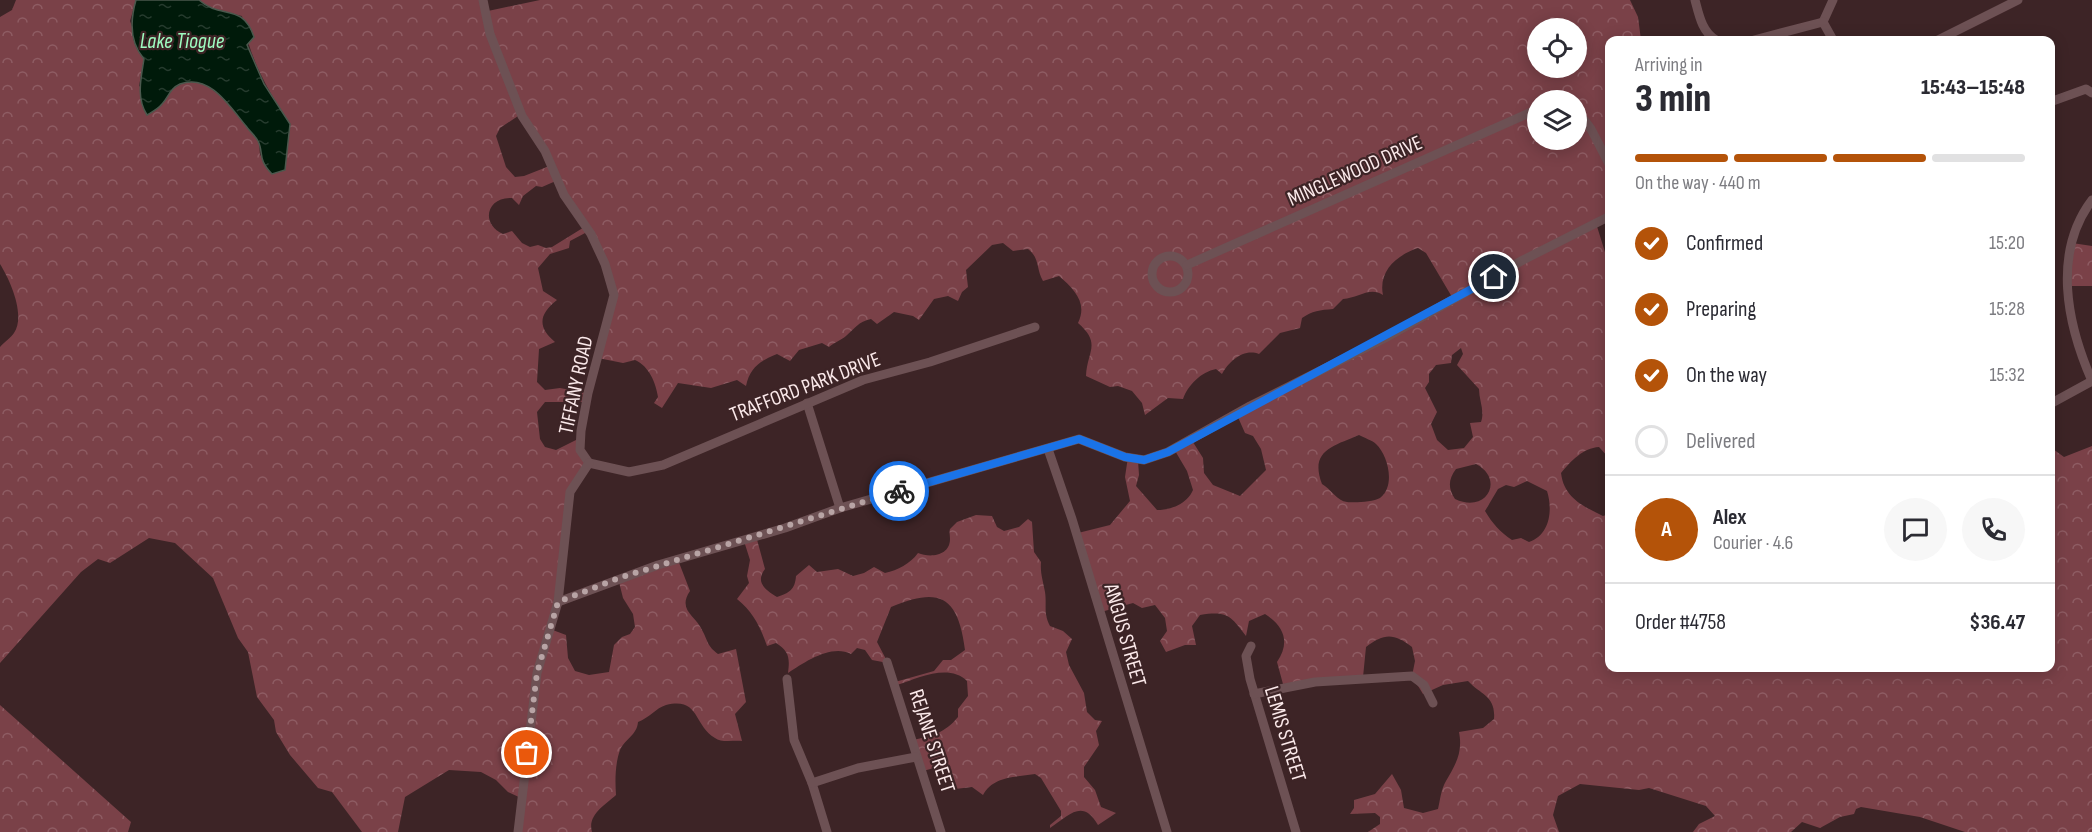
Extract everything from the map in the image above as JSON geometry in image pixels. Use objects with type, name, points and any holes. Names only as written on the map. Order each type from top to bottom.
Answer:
[{"type":"street","name":"TIFFANY ROAD","points":[[483,0],[490,34],[522,116],[545,151],[564,195],[591,234],[605,264],[614,295],[588,393],[581,431],[580,450],[589,463],[570,492],[558,602],[537,673],[519,832]]},
{"type":"street","points":[[1695,0],[1700,20],[1709,36]]},
{"type":"street","points":[[1770,36],[1823,22],[1833,0]]},
{"type":"street","points":[[1946,36],[2018,0]]},
{"type":"street","points":[[1823,22],[1831,36]]},
{"type":"street","points":[[2055,100],[2086,89],[2092,93]]},
{"type":"street","name":"MINGLEWOOD DRIVE","points":[[1188,265],[1527,114]]},
{"type":"street","points":[[1587,124],[1605,156]]},
{"type":"street","points":[[2055,401],[2092,381],[2073,335],[2068,284],[2072,236],[2077,222],[2092,200]]},
{"type":"street","points":[[558,602],[619,578],[786,528],[840,508],[1079,439],[1125,457],[1144,460],[1168,452],[1605,219]]},
{"type":"street","points":[[1168,255],[1180,258],[1188,265],[1189,274],[1184,286],[1174,292],[1162,290],[1153,283],[1150,271],[1157,261],[1168,255]]},
{"type":"street","name":"TRAFFORD PARK DRIVE","points":[[589,463],[628,472],[663,465],[863,380],[930,362],[1035,327]]},
{"type":"street","points":[[807,403],[840,508]]},
{"type":"street","name":"ANGUS STREET","points":[[1048,448],[1072,519],[1167,832]]},
{"type":"street","name":"LEMIS STREET","points":[[1251,646],[1246,656],[1254,694],[1296,832]]},
{"type":"street","name":"REJANE STREET","points":[[887,662],[940,832]]},
{"type":"street","points":[[1254,694],[1315,682],[1412,676],[1424,685],[1433,703]]},
{"type":"street","points":[[787,679],[795,740],[812,783],[827,832]]},
{"type":"street","points":[[812,783],[858,768],[916,757]]},
{"type":"green space","points":[[16,0],[136,0],[130,21],[144,59],[139,86],[163,103],[169,91],[181,84],[196,81],[205,84],[230,103],[259,142],[260,156],[290,124],[260,73],[249,46],[242,16],[206,7],[199,0],[484,0],[488,11],[540,0],[1630,0],[1638,17],[1640,36],[1605,36],[1605,214],[1595,220],[1605,252],[1605,454],[1599,447],[1588,450],[1578,456],[1561,473],[1570,495],[1588,509],[1605,515],[1605,672],[2055,672],[2055,450],[2064,457],[2092,446],[2092,832],[1965,832],[1920,817],[1861,807],[1856,809],[1854,814],[1840,817],[1820,828],[1802,822],[1791,832],[1693,832],[1699,824],[1715,816],[1706,806],[1649,788],[1639,790],[1580,784],[1558,796],[1553,815],[1559,832],[1368,832],[1380,824],[1380,817],[1375,813],[1350,814],[1354,808],[1354,800],[1375,794],[1392,774],[1401,790],[1404,808],[1423,813],[1438,809],[1443,788],[1458,758],[1459,732],[1483,728],[1494,719],[1493,705],[1468,681],[1443,685],[1423,694],[1412,676],[1415,661],[1412,647],[1400,639],[1389,636],[1378,639],[1366,647],[1363,677],[1283,684],[1277,662],[1283,648],[1283,636],[1277,624],[1265,614],[1249,621],[1246,636],[1227,616],[1222,614],[1200,615],[1192,626],[1196,645],[1185,645],[1166,652],[1160,641],[1167,631],[1165,618],[1155,605],[1142,608],[1133,603],[1101,612],[1078,533],[1110,525],[1130,501],[1125,477],[1128,457],[1138,461],[1139,475],[1136,486],[1157,510],[1178,505],[1187,499],[1193,490],[1187,471],[1174,449],[1191,439],[1203,458],[1204,473],[1213,485],[1240,496],[1266,470],[1261,449],[1253,436],[1245,433],[1237,415],[1452,297],[1426,253],[1418,248],[1396,260],[1386,271],[1382,286],[1383,295],[1373,292],[1364,293],[1343,299],[1333,309],[1309,314],[1302,318],[1300,328],[1280,333],[1259,354],[1243,354],[1222,374],[1216,369],[1205,373],[1192,384],[1183,399],[1168,398],[1145,415],[1142,403],[1132,391],[1118,386],[1110,387],[1086,376],[1091,342],[1090,337],[1078,323],[1081,316],[1080,303],[1070,286],[1059,276],[1043,281],[1032,252],[1028,249],[1013,251],[1003,243],[992,245],[966,270],[968,287],[962,292],[958,301],[948,296],[934,299],[919,320],[913,316],[894,312],[877,324],[871,319],[863,322],[829,347],[822,343],[799,350],[790,361],[777,354],[753,369],[746,386],[737,380],[711,388],[678,383],[662,408],[654,403],[658,397],[656,386],[644,366],[635,360],[623,363],[598,358],[615,294],[587,232],[570,241],[569,248],[550,254],[538,268],[543,291],[557,300],[547,310],[542,321],[545,331],[555,342],[539,349],[537,382],[545,390],[560,388],[586,393],[585,402],[545,402],[537,412],[540,439],[545,447],[556,450],[580,438],[589,463],[570,493],[550,629],[566,635],[568,658],[575,671],[589,675],[609,672],[614,645],[622,637],[630,634],[635,627],[633,614],[623,598],[618,578],[678,560],[690,591],[686,603],[687,608],[710,646],[718,654],[736,649],[746,702],[735,714],[742,741],[718,740],[708,733],[691,708],[685,705],[666,705],[659,708],[638,722],[635,730],[620,750],[616,772],[616,795],[594,815],[592,832],[519,832],[521,798],[508,792],[496,780],[481,772],[449,770],[405,797],[398,832],[362,832],[332,792],[318,788],[290,755],[276,732],[274,720],[257,697],[248,652],[238,638],[213,578],[175,543],[149,538],[110,563],[98,559],[81,572],[0,663],[0,347],[14,333],[18,317],[12,288],[0,264],[0,17],[12,10]],"holes":[[[521,114],[552,165],[524,176],[515,177],[506,167],[496,136],[500,128]],[[558,180],[586,226],[552,247],[546,248],[538,245],[530,247],[522,243],[512,231],[503,234],[491,223],[490,211],[497,201],[512,198],[519,205],[523,196],[536,186],[542,187]],[[1461,348],[1463,354],[1457,365],[1479,389],[1481,422],[1470,423],[1473,437],[1464,448],[1448,450],[1437,440],[1431,424],[1437,412],[1425,388],[1429,382],[1429,374],[1436,365],[1451,363],[1452,355]],[[1359,435],[1374,443],[1384,455],[1389,479],[1385,493],[1380,498],[1364,502],[1343,501],[1322,484],[1319,464],[1321,456],[1326,451]],[[1476,464],[1485,470],[1489,478],[1491,486],[1488,493],[1476,502],[1455,499],[1450,484],[1453,473],[1456,469]],[[1527,481],[1547,491],[1550,506],[1546,528],[1536,539],[1529,542],[1521,538],[1512,540],[1497,527],[1485,511],[1498,489],[1506,485],[1514,487]]]},
{"type":"green space","points":[[2072,243],[2092,246],[2092,286],[2070,286]]},
{"type":"green space","points":[[976,515],[992,516],[997,527],[1004,531],[1019,527],[1028,519],[1032,522],[1034,552],[1041,562],[1048,621],[1050,626],[1063,631],[1072,639],[1066,652],[1069,665],[1084,693],[1087,712],[1095,720],[1102,721],[1096,731],[1099,745],[1084,767],[1084,777],[1095,790],[1101,807],[1116,813],[1098,825],[1087,812],[1081,811],[1070,814],[1050,828],[1050,825],[1061,816],[1061,811],[1041,778],[1035,774],[999,781],[987,789],[983,795],[972,787],[955,789],[953,778],[945,765],[923,771],[913,740],[938,733],[958,717],[958,709],[968,696],[967,681],[951,673],[942,673],[897,685],[895,682],[934,671],[943,660],[951,660],[965,650],[957,617],[943,600],[934,597],[922,598],[891,607],[877,642],[888,663],[872,660],[865,650],[857,648],[851,654],[835,651],[818,656],[788,673],[789,659],[784,649],[776,643],[767,646],[755,620],[737,599],[749,583],[747,576],[750,560],[744,541],[756,536],[765,569],[761,582],[769,592],[777,597],[791,590],[796,576],[809,565],[817,572],[838,569],[853,576],[874,567],[885,573],[907,563],[918,553],[933,555],[943,552],[949,545],[950,529],[957,522]]},
{"type":"green space","points":[[0,705],[131,822],[128,832],[0,832]]},
{"type":"water","name":"Lake Tiogue","points":[[136,0],[199,0],[207,6],[243,19],[254,37],[247,45],[264,84],[290,124],[285,170],[272,174],[267,169],[260,145],[255,137],[226,101],[210,87],[201,83],[191,82],[176,86],[160,106],[147,115],[140,95],[144,59],[136,46],[132,31]]},
{"type":"way so far","points":[[527,753],[537,673],[558,602],[658,565],[786,528],[840,508],[899,491]]},
{"type":"route","points":[[899,491],[991,467],[1079,439],[1125,457],[1144,460],[1168,452],[1320,369],[1385,338],[1494,277]]}]
